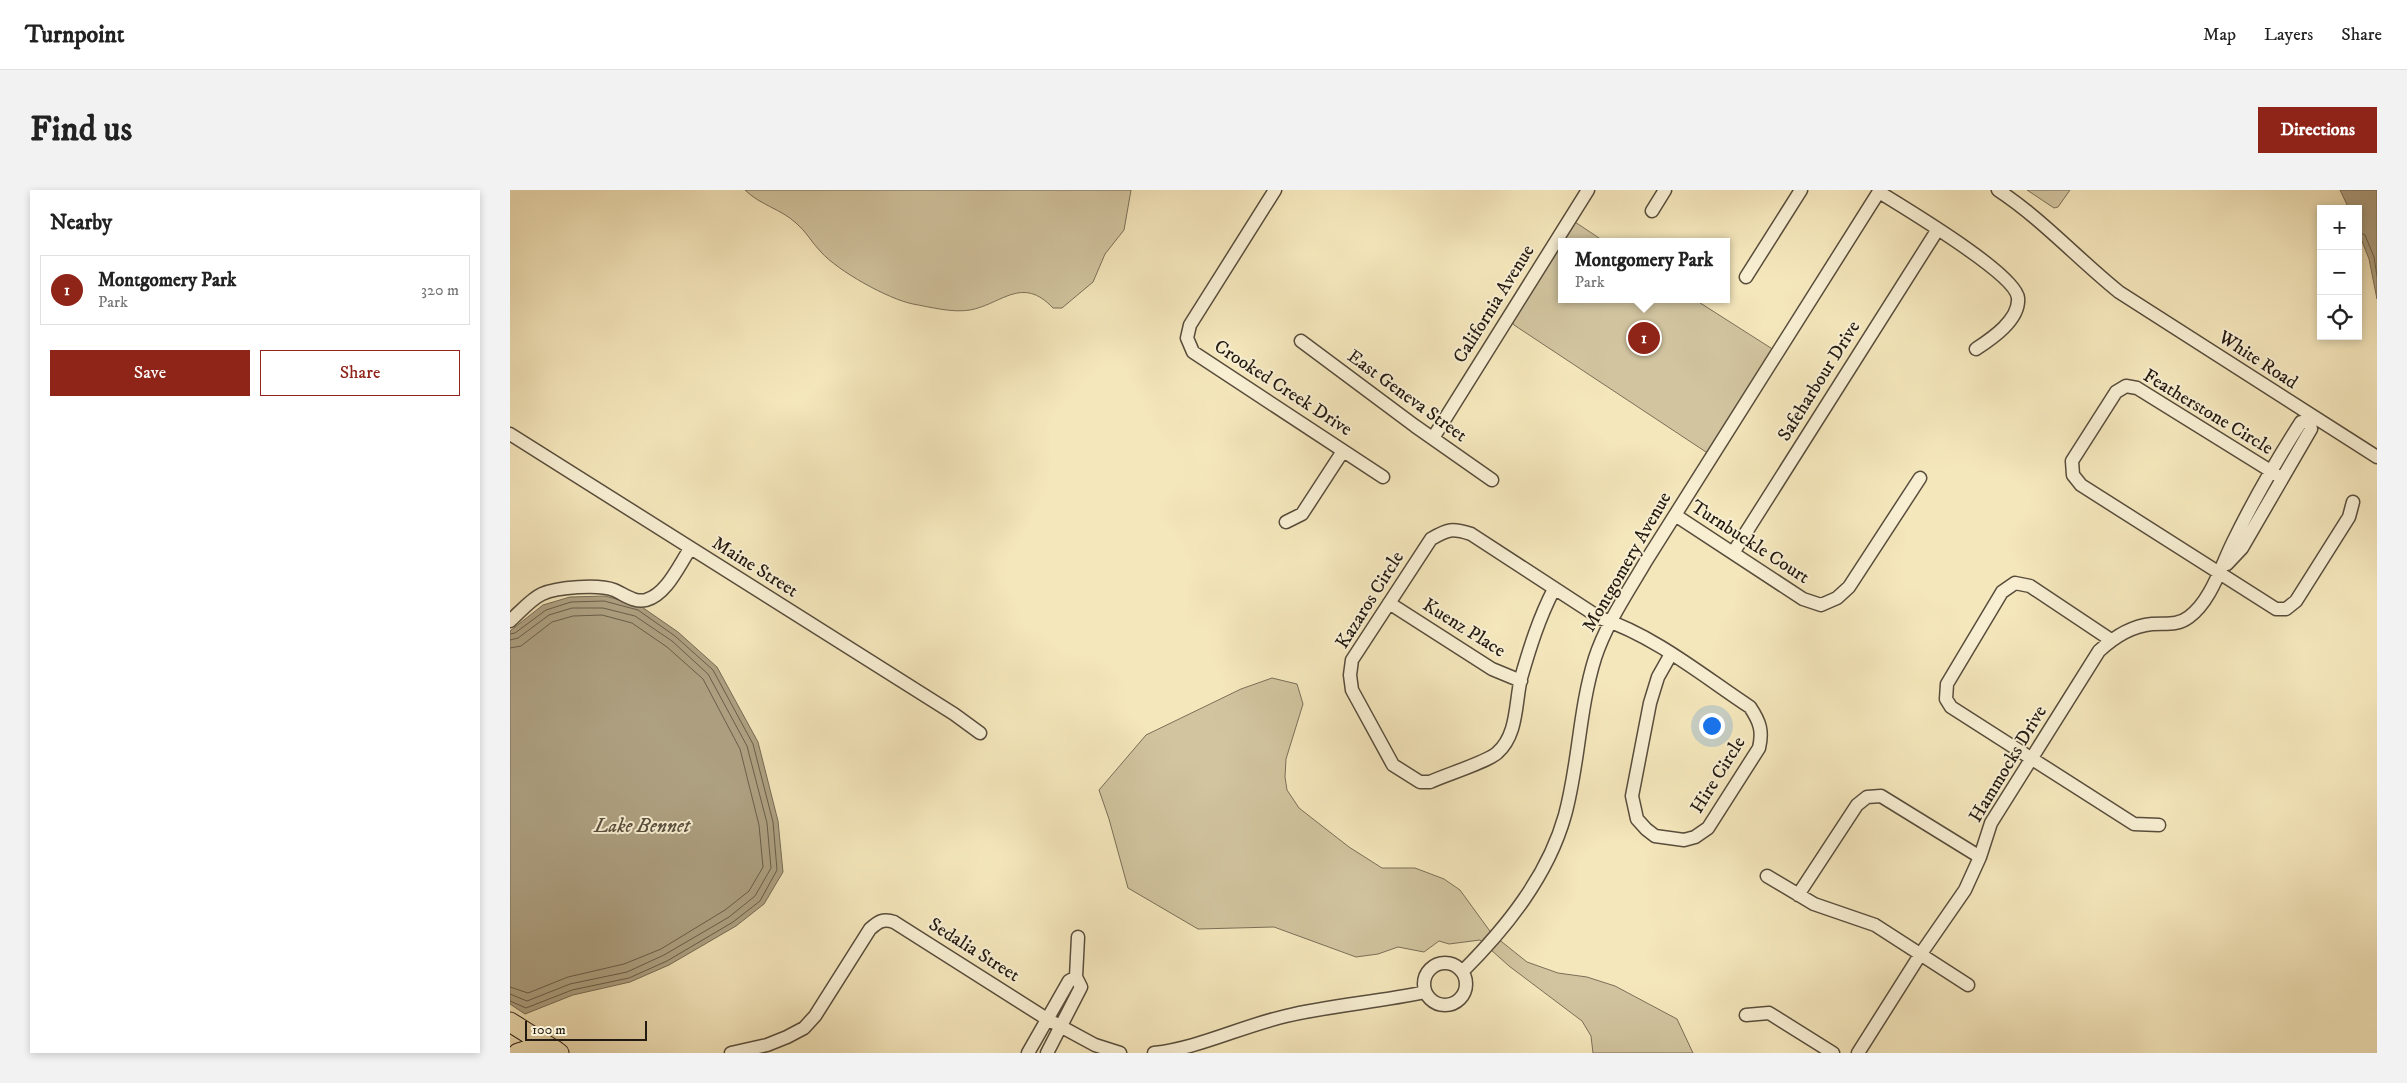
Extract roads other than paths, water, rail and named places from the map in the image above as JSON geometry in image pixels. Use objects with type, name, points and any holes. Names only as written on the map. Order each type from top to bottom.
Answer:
[{"type":"highway","points":[[510,1022],[557,1052]]},
{"type":"highway","points":[[510,1050],[516,1053],[528,1050],[557,1052]]},
{"type":"street","name":"Crooked Creek Drive","points":[[1274,190],[1190,325],[1187,338],[1193,352],[1383,477]]},
{"type":"street","name":"California Avenue","points":[[1433,438],[1588,190]]},
{"type":"street","points":[[1652,211],[1665,190]]},
{"type":"street","points":[[1746,276],[1800,190]]},
{"type":"street","name":"White Road","points":[[1998,190],[2035,217],[2094,272],[2119,292],[2311,420],[2377,457]]},
{"type":"street","points":[[1880,191],[1983,260],[2013,286],[2018,298],[2016,311],[1998,336],[1976,349]]},
{"type":"street","name":"Montgomery Avenue","points":[[1462,972],[1500,933],[1539,876],[1555,846],[1565,814],[1583,711],[1595,658],[1611,622],[1675,515],[1880,191]]},
{"type":"street","name":"Safeharbour Drive","points":[[1733,553],[1938,230]]},
{"type":"street","name":"East Geneva Street","points":[[1301,341],[1492,480]]},
{"type":"street","name":"Featherstone Circle","points":[[2219,573],[2081,485],[2074,475],[2072,461],[2116,392],[2126,386],[2137,388],[2282,478]]},
{"type":"street","name":"Hammocks Drive","points":[[1858,1053],[1920,955],[1965,890],[1980,858],[1991,824],[2099,651],[2125,631],[2151,624],[2175,624],[2189,616],[2203,602],[2270,470],[2301,422],[2311,420],[2311,430],[2242,548],[2219,573]]},
{"type":"street","name":"Maine Street","points":[[510,434],[954,714],[980,733]]},
{"type":"street","points":[[1286,522],[1302,514],[1344,451]]},
{"type":"street","name":"Turnbuckle Court","points":[[1675,515],[1803,600],[1821,605],[1837,598],[1849,587],[1920,478]]},
{"type":"street","points":[[2219,573],[2276,609],[2286,609],[2296,601],[2349,517],[2353,502]]},
{"type":"street","name":"Kazaros Circle","points":[[1554,589],[1541,614],[1521,681],[1511,734],[1496,754],[1430,782],[1420,782],[1406,775],[1393,765],[1352,690],[1350,675],[1352,660],[1431,539],[1444,531],[1455,529],[1471,534],[1600,618],[1611,622]]},
{"type":"street","points":[[510,621],[541,594],[553,590],[600,586],[612,589],[634,600],[645,600],[658,594],[690,549]]},
{"type":"street","points":[[2111,640],[2030,586],[2015,583],[2002,592],[1947,684],[1946,699],[1951,707],[2134,824],[2159,825]]},
{"type":"street","name":"Kuenz Place","points":[[1389,603],[1492,669],[1521,681]]},
{"type":"street","name":"Hire Circle","points":[[1611,622],[1671,654],[1750,707],[1759,720],[1762,734],[1760,748],[1708,828],[1694,837],[1684,840],[1655,836],[1646,829],[1637,819],[1632,796],[1650,703],[1658,677],[1671,654]]},
{"type":"street","points":[[1798,895],[1856,805],[1867,797],[1881,796],[1980,858]]},
{"type":"street","points":[[1767,876],[1814,904],[1875,925],[1968,985]]},
{"type":"street","name":"Sedalia Street","points":[[768,1049],[804,1028],[815,1016],[870,929],[878,922],[886,920],[894,922],[1046,1019]]},
{"type":"street","points":[[1046,1053],[1081,987],[1076,977],[1078,937]]},
{"type":"street","points":[[1438,964],[1450,964],[1462,972],[1466,986],[1464,993],[1454,1003],[1442,1005],[1435,1003],[1426,992],[1424,980],[1432,968],[1438,964]]},
{"type":"street","points":[[1028,1053],[1069,982],[1076,977]]},
{"type":"street","points":[[1154,1053],[1212,1039],[1284,1016],[1323,1008],[1381,1002],[1426,992]]},
{"type":"street","points":[[1746,1014],[1768,1013],[1833,1053]]},
{"type":"street","points":[[1046,1019],[1095,1045],[1120,1053]]},
{"type":"street","points":[[731,1053],[768,1049]]},
{"type":"water","points":[[2340,190],[2377,190],[2377,299],[2369,259],[2362,241],[2362,205],[2347,205]]},
{"type":"water","name":"Lake Bennet","points":[[605,596],[639,605],[678,632],[717,667],[758,742],[778,821],[783,872],[764,904],[736,926],[669,965],[630,982],[573,995],[525,1014],[510,1004],[510,631],[543,605],[570,597]]},
{"type":"place","name":"Montgomery Park","points":[[1644,338]]}]
